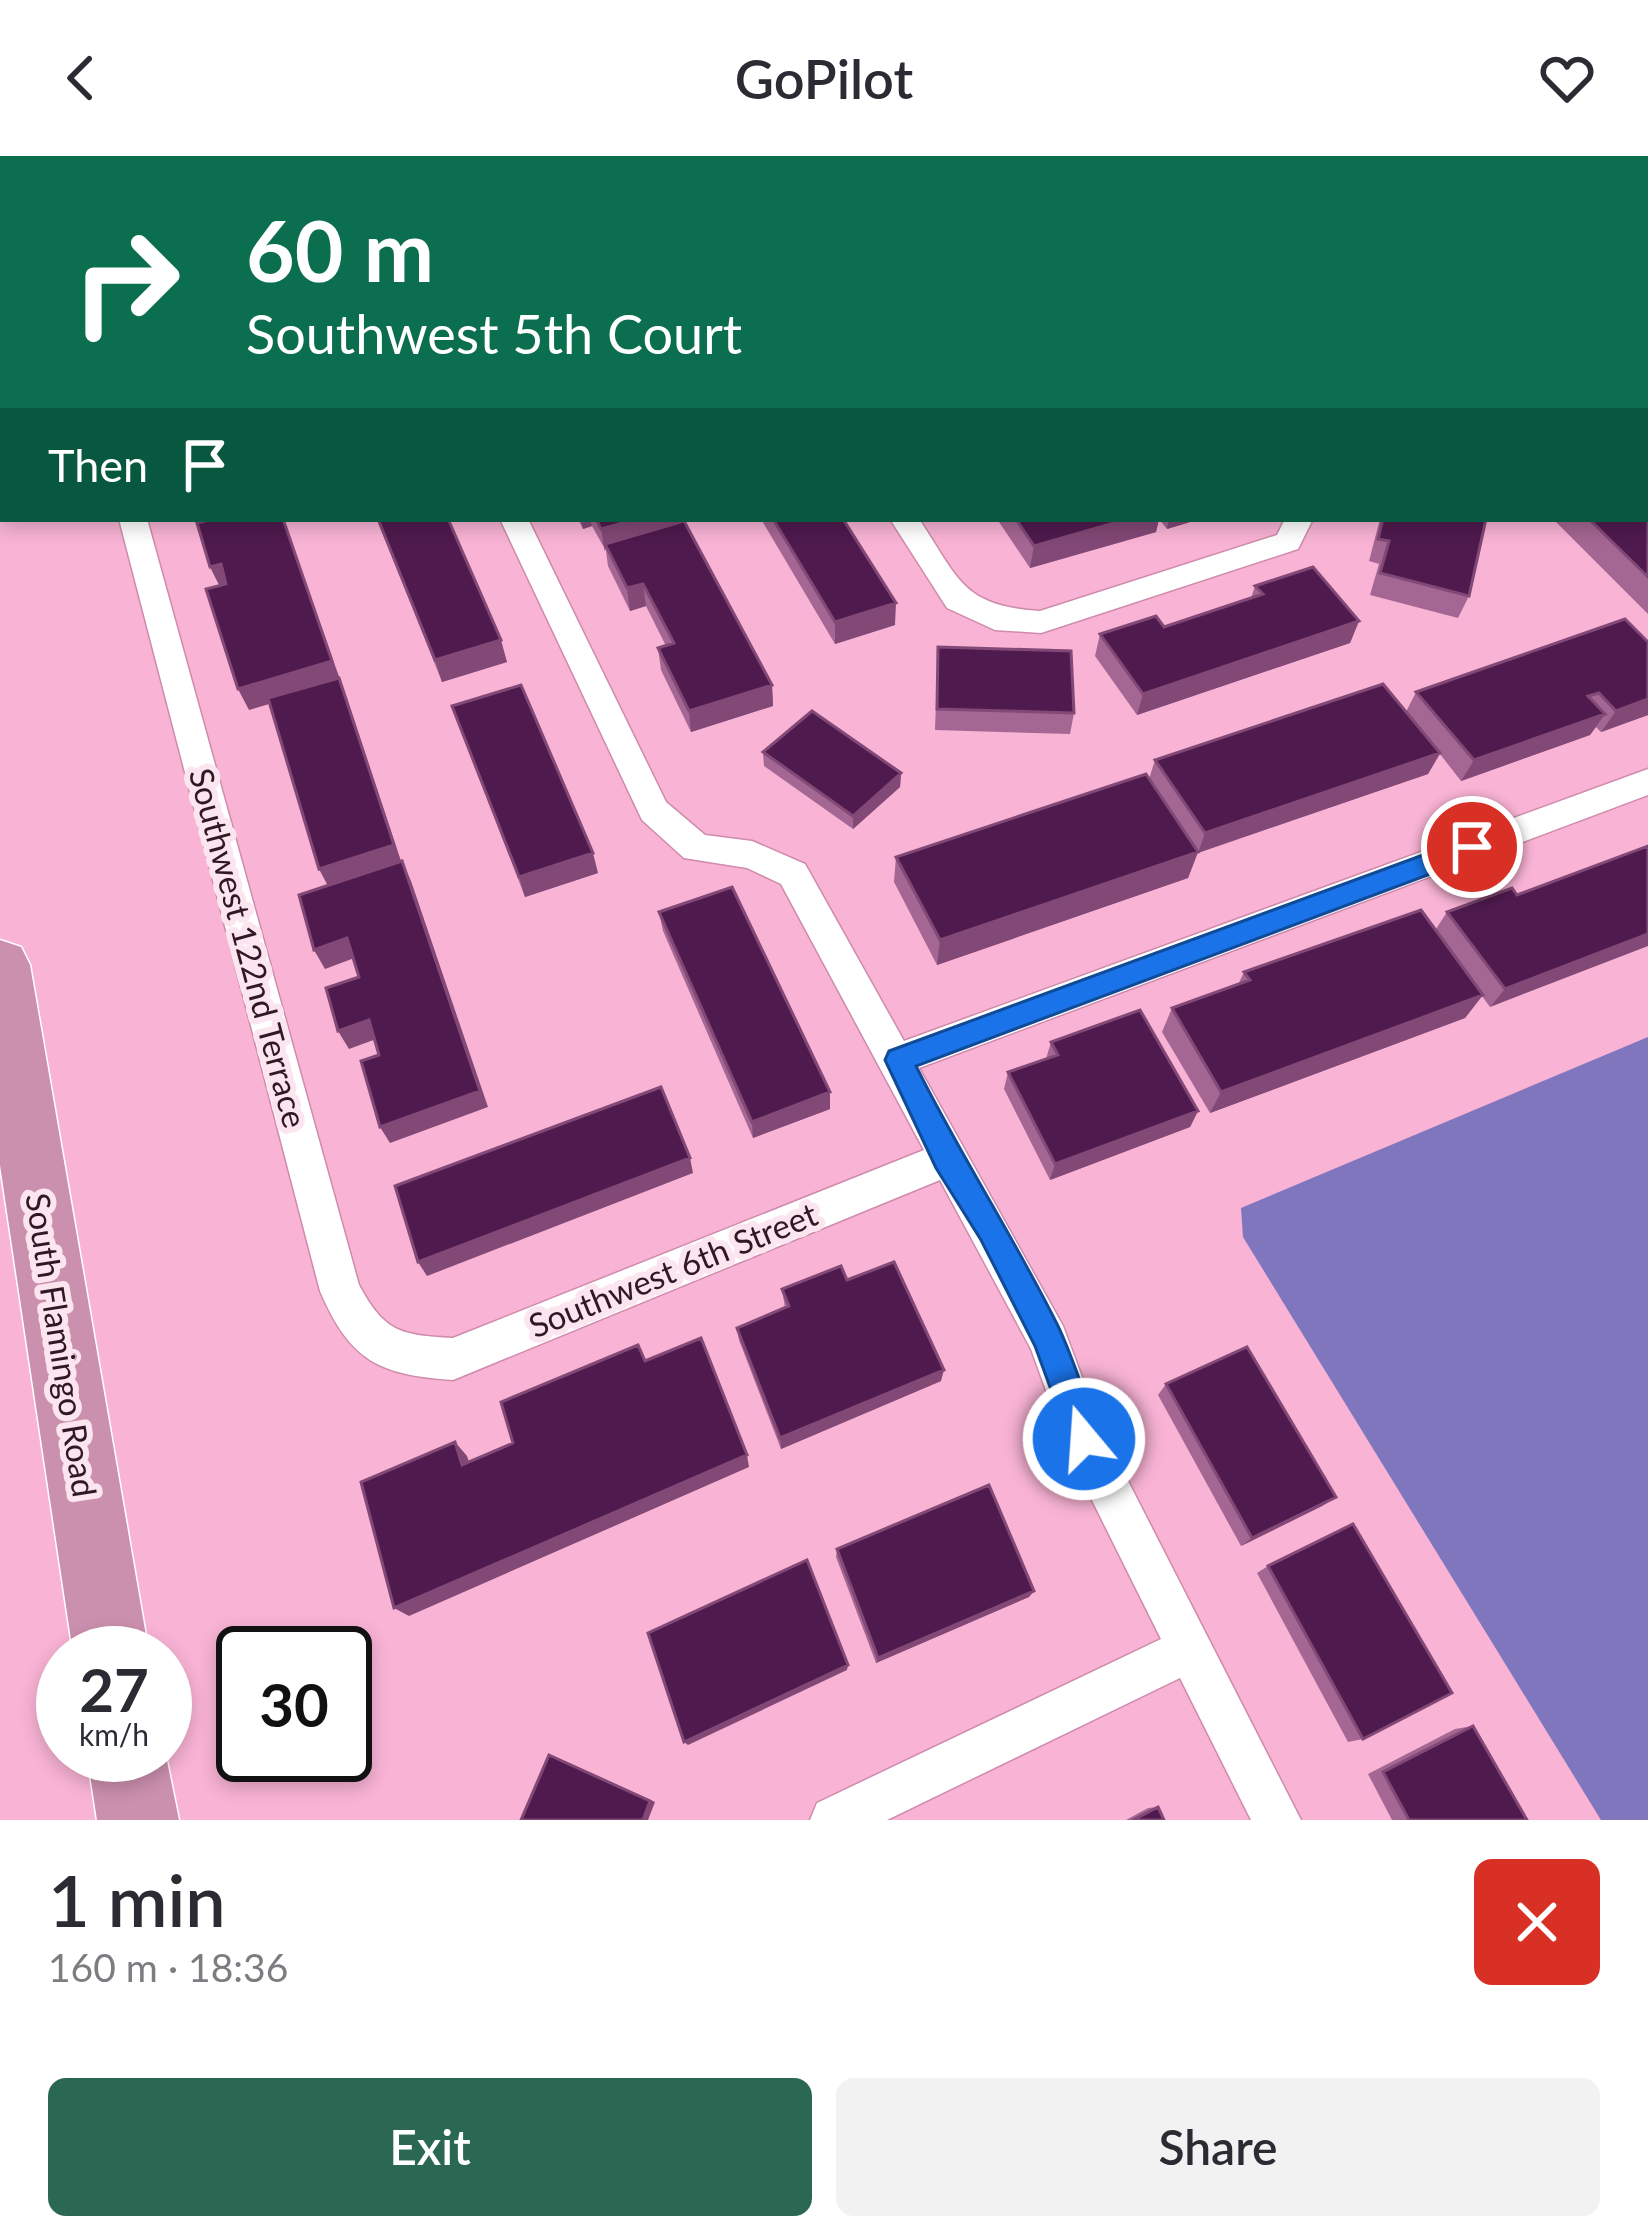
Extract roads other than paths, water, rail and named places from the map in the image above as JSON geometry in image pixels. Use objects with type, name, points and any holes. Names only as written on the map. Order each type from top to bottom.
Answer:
[{"type":"highway","name":"South Flamingo Road","points":[[0,965],[107,1626]]},
{"type":"highway","points":[[131,1782],[137,1820]]},
{"type":"street","name":"Southwest 122nd Terrace","points":[[135,522],[340,1291],[360,1331],[396,1356]]},
{"type":"street","points":[[515,522],[654,811],[696,848],[752,855],[794,874],[899,1060],[946,1159],[992,1230],[1048,1340],[1084,1439],[1277,1820]]},
{"type":"street","points":[[906,522],[958,600],[994,619],[1041,622],[1288,542],[1298,522]]},
{"type":"street","points":[[899,1060],[1648,782]]},
{"type":"street","name":"Southwest 6th Street","points":[[396,1356],[453,1359],[946,1159]]},
{"type":"street","points":[[834,1820],[1188,1650]]}]
